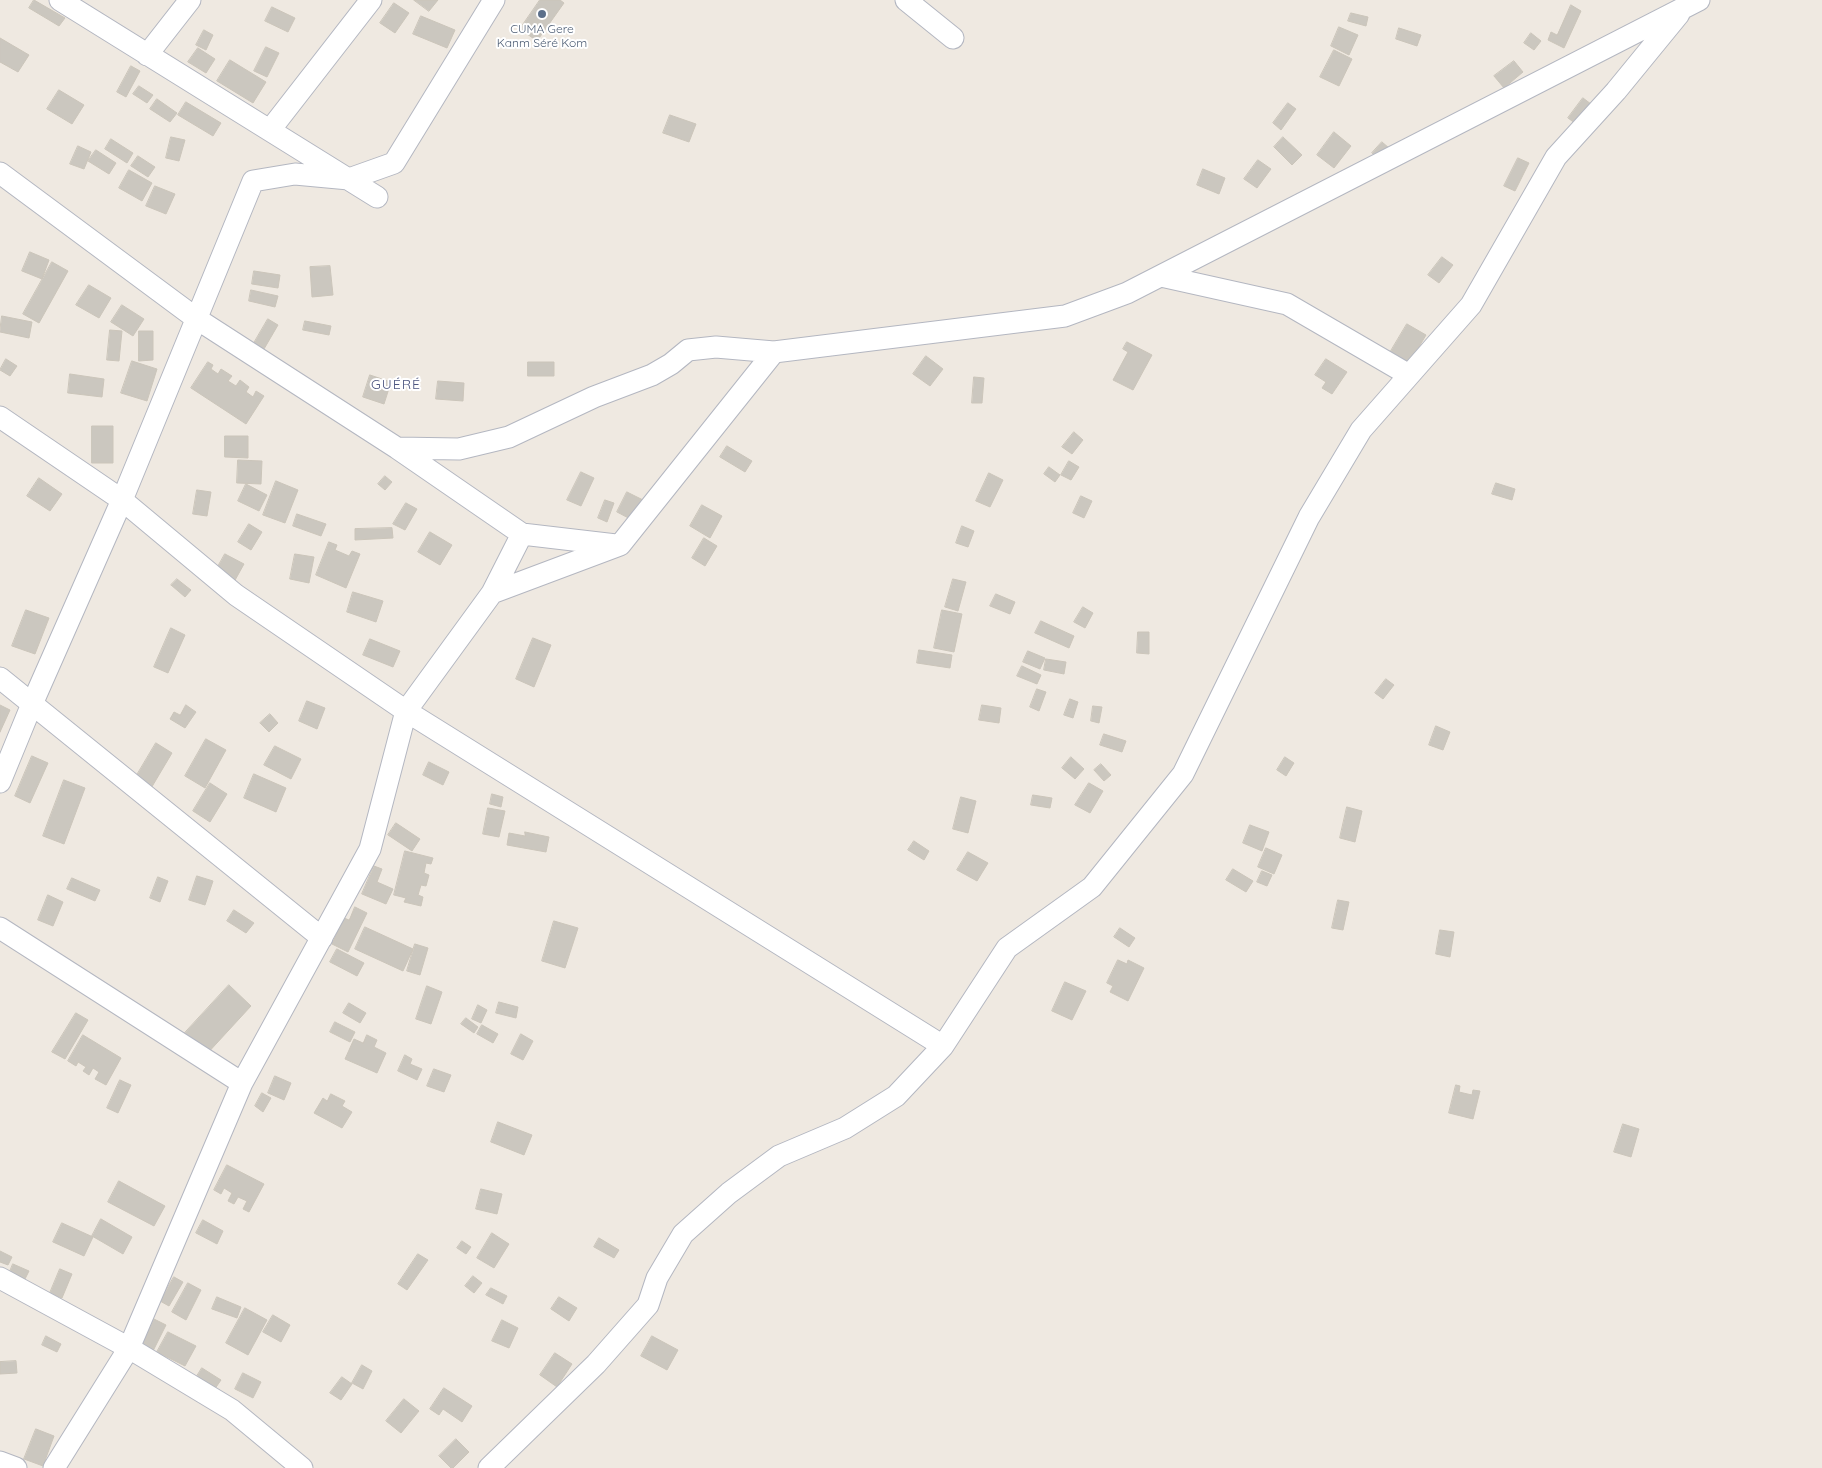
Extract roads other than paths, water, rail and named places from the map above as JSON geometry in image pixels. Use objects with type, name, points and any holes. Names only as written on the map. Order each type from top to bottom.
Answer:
[{"type":"street","points":[[60,0],[377,196]]},
{"type":"street","points":[[147,55],[190,0]]},
{"type":"street","points":[[270,130],[371,0]]},
{"type":"street","points":[[0,782],[32,704],[122,500],[253,181],[295,174],[349,179],[394,163],[494,0]]},
{"type":"street","points":[[906,0],[953,38]]},
{"type":"street","points":[[397,448],[459,449],[509,437],[594,397],[652,375],[671,364],[688,350],[716,347],[774,352],[1065,316],[1127,293],[1691,4]]},
{"type":"street","points":[[489,1468],[596,1364],[648,1305],[657,1278],[683,1234],[729,1192],[779,1156],[845,1128],[896,1096],[943,1046],[1006,948],[1092,887],[1183,774],[1309,517],[1361,430],[1471,305],[1556,157],[1691,4]]},
{"type":"street","points":[[0,173],[197,320],[397,448],[522,534],[620,545]]},
{"type":"street","points":[[1161,276],[1287,304],[1409,375]]},
{"type":"street","points":[[492,593],[620,545],[774,352]]},
{"type":"street","points":[[1,420],[122,500],[236,595],[406,711],[943,1046]]},
{"type":"street","points":[[54,1468],[129,1348],[242,1083],[370,849],[406,711],[492,593],[522,534]]},
{"type":"street","points":[[0,678],[322,938]]},
{"type":"street","points":[[0,928],[242,1083]]},
{"type":"street","points":[[0,1278],[129,1348],[232,1410],[302,1468]]},
{"type":"street","points":[[0,1462],[16,1468]]},
{"type":"place","name":"CUMA Gere Kanm Séré Kom","points":[[542,14]]},
{"type":"district","name":"GUÉRÉ","points":[[396,385]]}]
